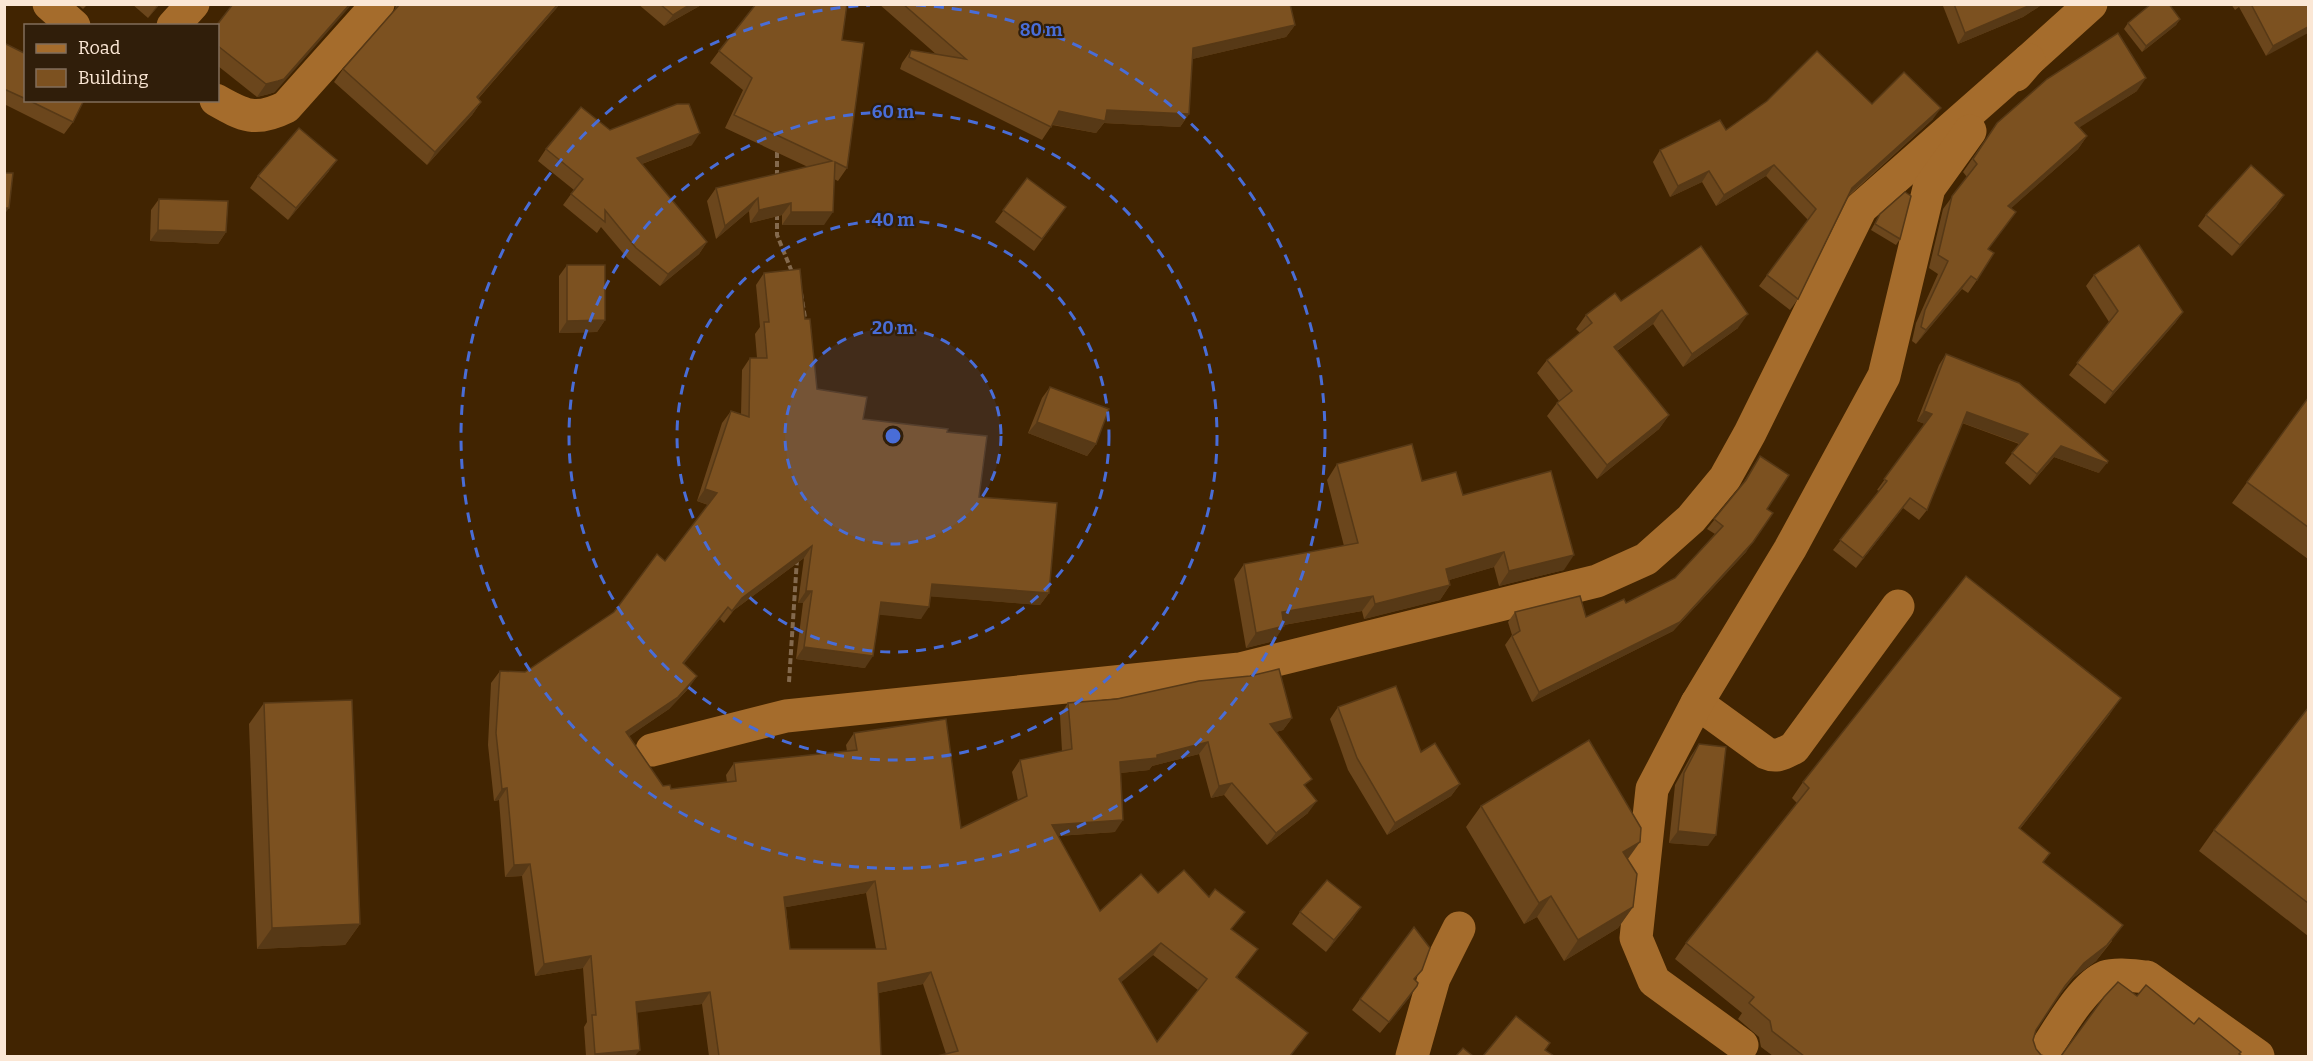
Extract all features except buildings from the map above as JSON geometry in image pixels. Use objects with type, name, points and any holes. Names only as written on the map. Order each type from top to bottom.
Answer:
[{"type":"street","points":[[49,4],[73,24]]},
{"type":"street","points":[[175,24],[193,4]]},
{"type":"street","points":[[219,102],[242,115],[266,117],[286,107],[378,4]]},
{"type":"street","points":[[652,750],[786,716],[1240,669],[1597,581],[1646,559],[1691,519],[1725,478],[1750,433],[1862,208],[2091,4]]},
{"type":"street","points":[[1742,1045],[1654,981],[1636,938],[1652,789],[1697,703],[1790,549],[1884,376],[1929,188],[1973,127],[2029,60]]},
{"type":"street","points":[[1697,703],[1766,753],[1773,756],[1783,754],[1794,748],[1898,606]]},
{"type":"street","points":[[1412,1056],[1434,978],[1459,928]]},
{"type":"street","points":[[2042,1056],[2087,990],[2106,977],[2127,975],[2147,977],[2253,1056]]},
{"type":"path","points":[[777,144],[777,178]]},
{"type":"path","points":[[777,212],[777,235],[794,277]]},
{"type":"path","points":[[798,288],[803,298],[807,332]]},
{"type":"path","points":[[786,716],[799,562],[795,555]]}]
